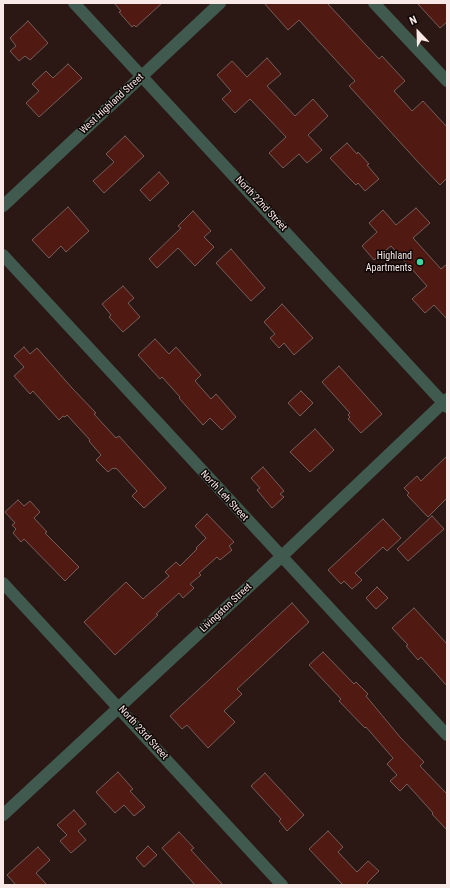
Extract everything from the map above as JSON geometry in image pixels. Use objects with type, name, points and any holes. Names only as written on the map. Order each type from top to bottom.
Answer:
[{"type":"street","name":"North 22nd Street","points":[[74,3],[446,403]]},
{"type":"street","name":"West Highland Street","points":[[3,206],[220,3]]},
{"type":"street","points":[[374,3],[447,81]]},
{"type":"street","name":"North Leh Street","points":[[3,255],[447,735]]},
{"type":"street","name":"Livingston Street","points":[[3,814],[446,403]]},
{"type":"street","name":"North 23rd Street","points":[[3,583],[282,885]]},
{"type":"building","points":[[114,3],[162,3],[136,27],[134,25],[132,27],[119,12],[121,11]]},
{"type":"building","points":[[264,3],[327,3],[379,59],[382,56],[405,81],[394,91],[412,111],[423,101],[447,127],[447,178],[440,185],[418,162],[349,86],[355,81],[299,20],[288,30]]},
{"type":"building","points":[[417,3],[447,3],[447,22],[440,28]]},
{"type":"building","points":[[28,21],[48,43],[30,60],[25,56],[19,61],[10,51],[16,46],[10,38]]},
{"type":"building","points":[[267,58],[281,74],[267,86],[295,116],[313,99],[328,116],[308,135],[322,150],[307,163],[299,154],[283,168],[269,153],[286,137],[250,99],[235,113],[222,99],[231,91],[217,75],[232,61],[247,77]]},
{"type":"building","points":[[68,64],[82,78],[39,117],[26,103],[39,91],[32,84],[46,71],[53,78]]},
{"type":"building","points":[[125,136],[144,156],[104,193],[93,181],[114,162],[106,154]]},
{"type":"building","points":[[347,143],[369,164],[367,165],[379,179],[365,191],[358,183],[356,185],[330,158]]},
{"type":"building","points":[[159,172],[169,183],[150,201],[140,190]]},
{"type":"building","points":[[68,207],[89,231],[66,252],[61,246],[49,258],[32,240]]},
{"type":"building","name":"Highland Apartments","points":[[416,208],[430,223],[413,238],[441,269],[447,264],[447,319],[434,305],[425,313],[412,299],[427,286],[391,246],[374,260],[362,246],[377,232],[369,223],[383,210],[396,225]]},
{"type":"building","points":[[193,211],[211,231],[204,237],[214,247],[195,266],[178,248],[157,268],[149,259],[181,228],[178,226]]},
{"type":"building","points":[[231,249],[265,288],[251,301],[216,263]]},
{"type":"building","points":[[123,286],[134,298],[128,303],[140,317],[123,332],[109,317],[111,315],[102,304]]},
{"type":"building","points":[[282,304],[313,338],[294,355],[284,343],[279,348],[270,338],[275,334],[264,322]]},
{"type":"building","points":[[155,339],[169,354],[176,347],[201,375],[195,381],[211,399],[216,394],[236,417],[222,430],[210,418],[203,425],[162,377],[160,379],[138,355]]},
{"type":"building","points":[[24,347],[30,354],[37,348],[96,413],[94,414],[116,438],[119,436],[166,488],[144,508],[132,496],[137,491],[116,468],[113,468],[108,472],[96,460],[101,455],[89,441],[90,440],[67,415],[65,417],[63,416],[59,420],[33,391],[30,394],[14,376],[24,367],[14,356]]},
{"type":"building","points":[[339,366],[382,414],[361,433],[348,419],[350,417],[348,415],[350,413],[322,382]]},
{"type":"building","points":[[301,391],[313,403],[300,416],[288,403]]},
{"type":"building","points":[[315,429],[334,450],[310,472],[290,452]]},
{"type":"building","points":[[447,456],[447,498],[428,517],[407,495],[409,493],[404,488],[417,476],[421,481]]},
{"type":"building","points":[[263,467],[284,491],[280,494],[284,497],[272,508],[257,490],[260,488],[251,478]]},
{"type":"building","points":[[18,500],[24,506],[30,501],[40,512],[34,518],[47,532],[45,533],[79,567],[65,581],[24,539],[21,542],[13,533],[16,529],[12,525],[15,523],[5,512]]},
{"type":"building","points":[[207,514],[234,542],[229,546],[232,550],[220,560],[217,557],[199,573],[201,575],[190,584],[194,588],[183,598],[179,593],[115,655],[84,622],[126,582],[143,599],[169,576],[165,572],[176,562],[180,566],[206,538],[195,526]]},
{"type":"building","points":[[432,516],[444,529],[408,561],[397,549]]},
{"type":"building","points":[[383,519],[401,538],[387,551],[383,547],[355,573],[362,580],[352,589],[344,581],[341,584],[328,570]]},
{"type":"building","points":[[377,587],[388,598],[376,609],[366,598]]},
{"type":"building","points":[[292,603],[309,622],[237,689],[242,694],[224,711],[235,722],[208,748],[187,725],[182,729],[170,716]]},
{"type":"building","points":[[414,608],[447,644],[447,686],[421,657],[418,660],[406,646],[408,645],[392,628]]},
{"type":"building","points":[[323,652],[354,684],[356,682],[368,694],[366,696],[400,737],[424,762],[420,766],[447,794],[447,830],[407,784],[400,791],[390,781],[397,775],[387,764],[393,758],[366,727],[365,728],[339,701],[341,699],[309,665]]},
{"type":"building","points":[[118,772],[133,789],[130,791],[145,807],[134,816],[124,805],[115,813],[96,792]]},
{"type":"building","points":[[265,773],[304,815],[287,831],[279,821],[281,819],[251,786]]},
{"type":"building","points":[[74,810],[86,824],[78,831],[86,840],[71,853],[60,841],[67,835],[57,825]]},
{"type":"building","points":[[328,831],[343,847],[338,852],[357,872],[368,861],[379,871],[367,883],[369,885],[343,885],[309,849]]},
{"type":"building","points":[[179,832],[194,848],[191,850],[223,885],[195,885],[162,848]]},
{"type":"building","points":[[148,846],[157,855],[144,867],[136,858]]},
{"type":"building","points":[[38,847],[50,860],[36,873],[47,885],[16,885],[7,875]]},
{"type":"place","name":"Highland Apartments","points":[[420,262]]}]
